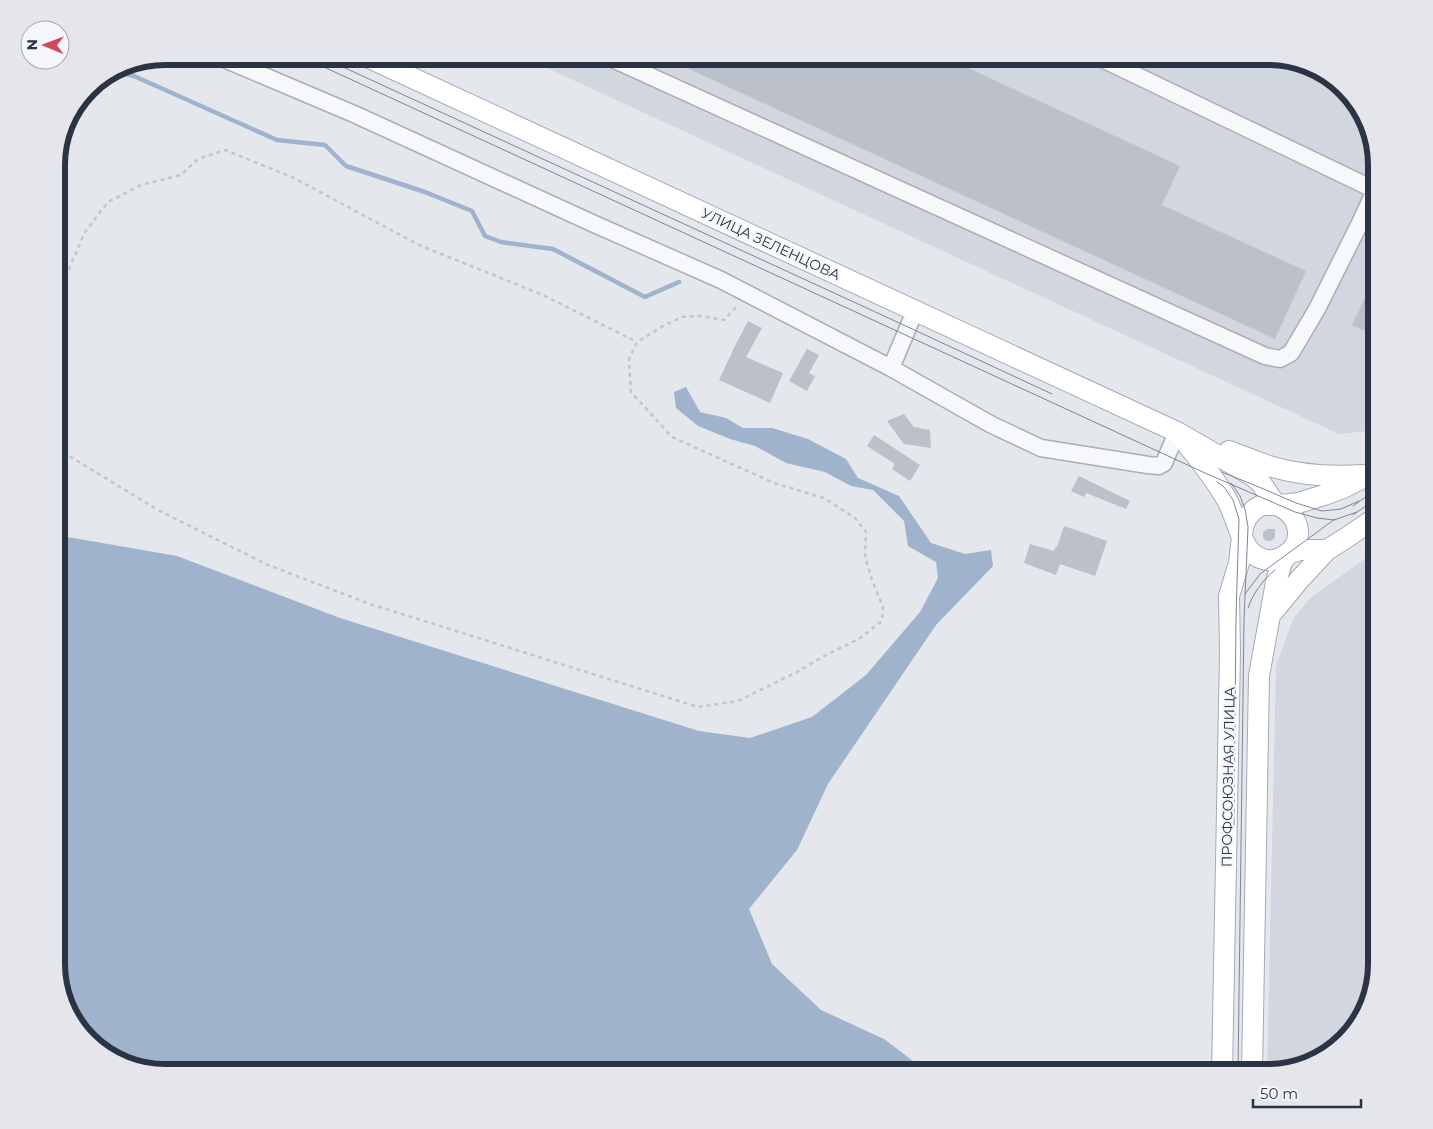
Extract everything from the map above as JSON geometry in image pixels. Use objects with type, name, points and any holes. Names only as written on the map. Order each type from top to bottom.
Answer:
[{"type":"main road","name":"УЛИЦА ЗЕЛЕНЦОВА","points":[[385,65],[1177,432],[1253,476],[1279,506]]},
{"type":"main road","name":"УЛИЦА ЗЕЛЕНЦОВА","points":[[1177,432],[1218,485],[1235,516],[1242,537]]},
{"type":"main road","points":[[1177,432],[1286,470],[1321,475],[1350,476],[1368,474]]},
{"type":"main road","name":"ПРОФСОЮЗНАЯ УЛИЦА","points":[[1222,1064],[1230,652],[1229,596],[1239,563],[1243,527],[1245,519],[1255,509],[1265,505],[1279,506],[1298,503],[1343,488],[1368,476]]},
{"type":"main road","points":[[1279,506],[1292,515],[1297,526],[1297,539],[1287,554]]},
{"type":"main road","points":[[1269,616],[1327,550],[1368,523]]},
{"type":"main road","points":[[1242,537],[1247,548],[1255,556],[1266,560],[1277,559],[1299,550],[1327,550]]},
{"type":"main road","name":"ПРОФСОЮЗНАЯ УЛИЦА","points":[[1252,1064],[1259,676],[1269,616],[1280,568],[1287,554]]},
{"type":"lane","points":[[238,65],[354,114],[749,293],[891,368],[992,425],[1042,448],[1159,466],[1164,463],[1177,432]]},
{"type":"lane","points":[[626,65],[1265,356],[1280,359],[1291,353],[1317,309],[1368,206]]},
{"type":"lane","points":[[1115,65],[1368,184]]},
{"type":"lane","points":[[891,368],[915,311]]},
{"type":"path","points":[[65,278],[85,232],[108,202],[141,186],[181,175],[198,159],[225,150],[292,177],[420,245],[543,295],[636,342]]},
{"type":"path","points":[[65,453],[158,510],[259,560],[370,604],[698,707],[738,701],[859,639],[882,621],[883,607],[865,556],[866,532],[854,518],[824,498],[774,484],[672,437],[631,392],[628,360],[636,342],[682,317],[700,316],[724,320],[749,293]]},
{"type":"shaded area","points":[[540,65],[1268,65],[1288,67],[1312,75],[1339,94],[1355,115],[1365,139],[1368,165],[1368,431],[1339,434]]},
{"type":"shaded area","points":[[1368,556],[1367,977],[1365,990],[1358,1008],[1339,1035],[1324,1047],[1300,1059],[1267,1064],[1276,666],[1293,619],[1309,599]]},
{"type":"water","points":[[686,387],[700,412],[726,418],[743,428],[772,428],[808,439],[846,459],[858,478],[899,496],[931,543],[965,554],[991,550],[993,566],[936,625],[828,784],[797,850],[749,909],[772,964],[821,1010],[884,1039],[917,1064],[165,1064],[133,1059],[115,1051],[94,1035],[78,1014],[68,990],[65,971],[65,537],[177,556],[340,618],[699,731],[750,738],[812,717],[866,675],[920,612],[938,578],[936,562],[908,546],[904,521],[873,490],[851,486],[825,472],[786,463],[755,446],[730,439],[698,426],[676,408],[674,392]]},
{"type":"building","points":[[681,65],[961,65],[1180,166],[1162,205],[1306,271],[1275,339]]},
{"type":"building","points":[[1285,67],[1312,75],[1331,88]]},
{"type":"building","points":[[1368,291],[1368,332],[1352,325]]},
{"type":"building","points":[[748,321],[762,328],[746,357],[783,373],[770,403],[719,380]]},
{"type":"building","points":[[807,349],[819,355],[809,373],[815,376],[807,391],[789,381]]},
{"type":"building","points":[[904,414],[914,427],[930,430],[931,448],[904,444],[887,421]]},
{"type":"building","points":[[874,435],[920,465],[910,481],[892,469],[895,464],[867,446]]},
{"type":"building","points":[[1079,476],[1130,501],[1126,509],[1086,493],[1084,497],[1071,491]]},
{"type":"building","points":[[1064,526],[1107,541],[1095,576],[1060,564],[1056,575],[1024,563],[1030,544],[1054,551]]},
{"type":"building","points":[[1267,529],[1275,529],[1275,538],[1271,541],[1266,541],[1263,538],[1263,532]]},
{"type":"waterway","points":[[124,74],[134,76],[277,140],[325,145],[346,166],[425,192],[472,211],[485,236],[501,242],[553,249],[645,297],[679,282]]},
{"type":"tram line","points":[[320,65],[1205,473],[1295,512],[1334,520],[1357,512]]},
{"type":"tram line","points":[[339,65],[1052,394]]},
{"type":"tram line","points":[[1222,472],[1296,503],[1322,511],[1341,509],[1359,501]]},
{"type":"tram line","points":[[1217,482],[1224,487],[1233,500],[1239,519],[1234,827]]},
{"type":"tram line","points":[[1231,483],[1240,496],[1245,509],[1248,527],[1244,620],[1238,1064]]},
{"type":"tram line","points":[[1353,506],[1368,495]]},
{"type":"tram line","points":[[1353,515],[1368,504]]},
{"type":"tram line","points":[[1245,594],[1260,574],[1335,519]]},
{"type":"tram line","points":[[1248,608],[1259,587],[1275,570]]}]
